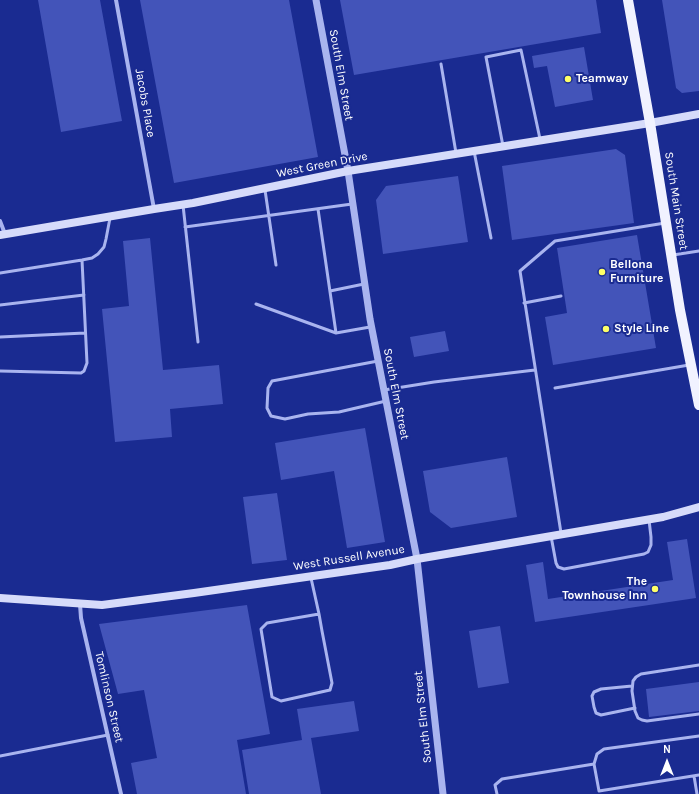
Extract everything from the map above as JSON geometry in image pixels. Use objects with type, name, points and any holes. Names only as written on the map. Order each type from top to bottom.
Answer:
[{"type":"main road","name":"South Main Street","points":[[628,0],[650,123],[680,310],[699,405]]},
{"type":"main road","name":"West Green Drive","points":[[2,235],[183,205],[348,171],[699,114]]},
{"type":"main road","name":"West Russell Avenue","points":[[0,598],[102,605],[390,565],[417,559],[663,517],[699,507]]},
{"type":"street","name":"Jacobs Place","points":[[116,0],[154,209]]},
{"type":"street","name":"South Elm Street","points":[[316,0],[348,171],[371,327],[417,559],[442,794]]},
{"type":"street","points":[[0,221],[2,235]]},
{"type":"street","name":"Tomlinson Street","points":[[80,603],[81,618],[122,794]]},
{"type":"lane","points":[[503,146],[486,57],[521,50],[540,141]]},
{"type":"lane","points":[[441,64],[457,154]]},
{"type":"lane","points":[[474,151],[491,238]]},
{"type":"lane","points":[[265,188],[276,265]]},
{"type":"lane","points":[[186,227],[352,204]]},
{"type":"lane","points":[[183,205],[198,342]]},
{"type":"lane","points":[[318,209],[336,333]]},
{"type":"lane","points":[[0,273],[92,258],[104,247],[110,216]]},
{"type":"lane","points":[[561,534],[520,271],[555,241],[666,223]]},
{"type":"lane","points":[[671,255],[699,251]]},
{"type":"lane","points":[[0,371],[81,373],[84,371],[86,363],[82,260]]},
{"type":"lane","points":[[330,291],[364,284]]},
{"type":"lane","points":[[0,305],[84,295]]},
{"type":"lane","points":[[524,303],[561,296]]},
{"type":"lane","points":[[256,304],[336,333],[371,327]]},
{"type":"lane","points":[[0,337],[85,333]]},
{"type":"lane","points":[[378,361],[272,381],[268,388],[267,408],[271,416],[285,419],[308,414],[339,412],[386,401]]},
{"type":"lane","points":[[555,388],[691,365]]},
{"type":"lane","points":[[384,390],[434,382],[535,370]]},
{"type":"lane","points":[[551,536],[556,563],[558,567],[561,568],[644,554],[648,552],[651,545],[649,519]]},
{"type":"lane","points":[[310,576],[318,614],[332,683],[330,690],[281,701],[272,697],[261,629],[267,623],[318,614]]},
{"type":"lane","points":[[699,665],[641,674],[636,677],[632,686],[635,708],[638,718],[642,720],[648,721],[699,714]]},
{"type":"lane","points":[[632,686],[601,689],[594,692],[592,696],[596,713],[601,715],[635,708]]},
{"type":"lane","points":[[0,756],[108,736]]},
{"type":"lane","points":[[699,736],[604,749],[597,754],[594,764],[600,793],[699,775]]},
{"type":"lane","points":[[496,794],[495,785],[502,779],[594,764]]},
{"type":"lane","points":[[694,776],[697,794]]},
{"type":"building","points":[[38,0],[100,0],[122,121],[61,132]]},
{"type":"building","points":[[140,0],[289,0],[318,157],[174,183]]},
{"type":"building","points":[[340,0],[596,0],[601,33],[354,75]]},
{"type":"building","points":[[662,0],[699,0],[699,91],[682,93],[676,88]]},
{"type":"building","points":[[584,47],[593,100],[555,107],[547,66],[534,68],[532,56]]},
{"type":"building","points":[[616,149],[625,155],[634,223],[512,240],[502,166]]},
{"type":"building","points":[[458,176],[468,242],[383,254],[376,200],[386,186]]},
{"type":"building","points":[[637,235],[656,348],[553,365],[545,317],[567,313],[557,248]]},
{"type":"building","points":[[150,238],[163,370],[219,365],[223,404],[170,409],[172,437],[115,442],[102,309],[129,306],[123,241]]},
{"type":"building","points":[[445,331],[449,351],[414,357],[410,337]]},
{"type":"building","points":[[365,428],[385,542],[347,548],[334,471],[281,480],[275,443]]},
{"type":"building","points":[[507,457],[517,517],[451,528],[430,512],[423,471]]},
{"type":"building","points":[[277,493],[287,560],[252,564],[243,497]]},
{"type":"building","name":"The Townhouse Inn","points":[[687,539],[696,598],[535,622],[526,565],[543,562],[548,599],[673,580],[667,542]]},
{"type":"building","points":[[247,605],[270,734],[237,740],[246,794],[137,794],[131,763],[157,758],[144,690],[118,694],[99,624]]},
{"type":"building","points":[[500,626],[509,683],[478,688],[469,631]]},
{"type":"building","points":[[699,682],[699,711],[649,717],[646,689]]},
{"type":"building","points":[[354,701],[359,731],[311,738],[321,794],[249,794],[242,750],[302,740],[297,709]]},
{"type":"place","name":"Teamway","points":[[568,79]]},
{"type":"place","name":"Bellona Furniture","points":[[602,272]]},
{"type":"place","name":"Style Line","points":[[606,329]]},
{"type":"place","name":"The Townhouse Inn","points":[[655,589]]}]
